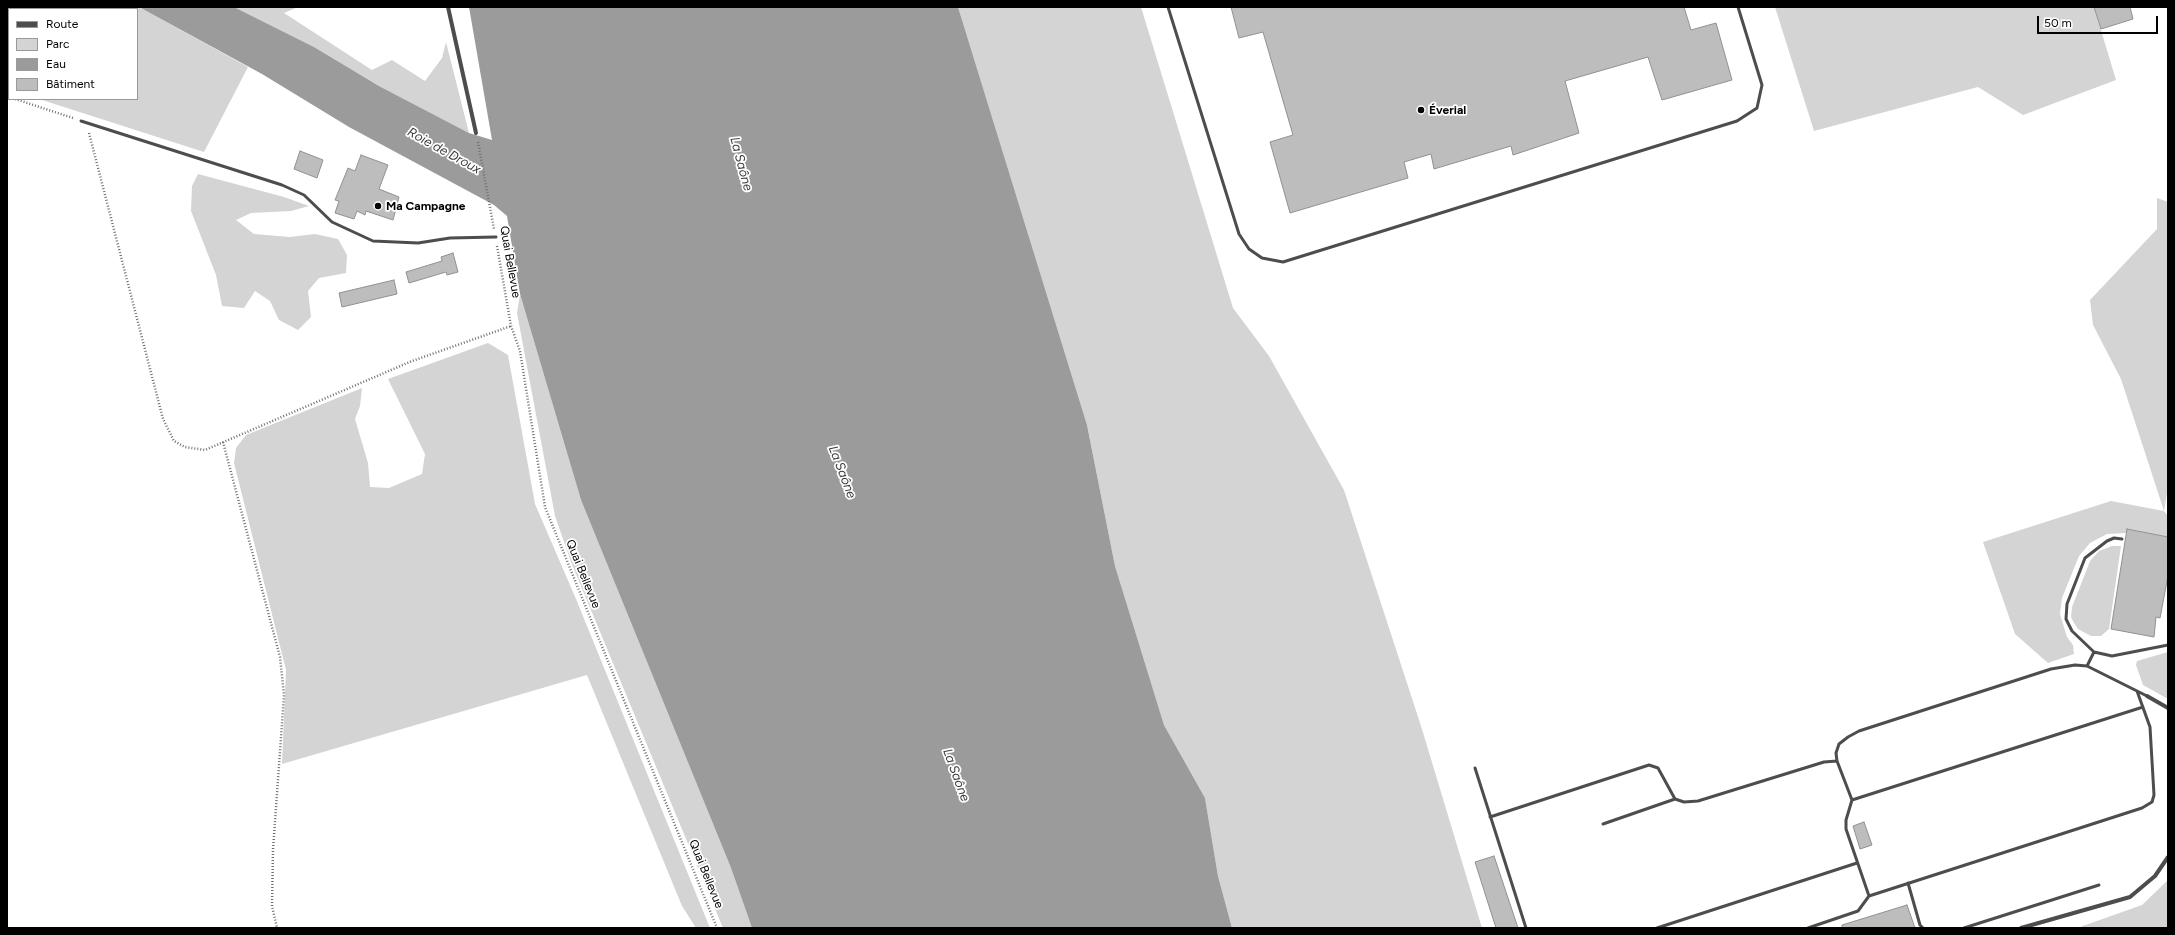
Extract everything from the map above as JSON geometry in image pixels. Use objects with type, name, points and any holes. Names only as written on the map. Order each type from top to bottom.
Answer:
[{"type":"street","points":[[448,7],[476,133]]},
{"type":"street","points":[[2147,696],[2168,708]]},
{"type":"street","points":[[2021,928],[2130,897],[2155,876],[2168,857]]},
{"type":"lane","points":[[1168,7],[1239,234],[1249,249],[1262,258],[1283,262],[1737,121],[1757,108],[1762,85],[1738,7]]},
{"type":"lane","points":[[81,121],[282,185],[304,195],[332,222],[373,241],[418,243],[450,238],[496,237]]},
{"type":"lane","points":[[2122,539],[2114,538],[2106,541],[2085,558],[2067,604],[2066,619],[2072,631],[2094,652],[2112,656],[2168,645]]},
{"type":"lane","points":[[2087,666],[2094,652]]},
{"type":"lane","points":[[1869,896],[1846,829],[1846,820],[1852,800],[1837,761],[1836,753],[1839,744],[1859,731],[2051,669],[2087,666],[2147,696]]},
{"type":"lane","points":[[1808,928],[1858,911],[1869,896],[2142,808],[2152,802],[2154,795],[2150,727],[2137,691]]},
{"type":"lane","points":[[1852,800],[2143,707]]},
{"type":"lane","points":[[1603,824],[1675,799],[1684,802],[1698,801],[1824,762],[1837,761]]},
{"type":"lane","points":[[1490,816],[1649,764],[1658,768],[1675,799]]},
{"type":"lane","points":[[1474,768],[1526,928]]},
{"type":"lane","points":[[1657,928],[1857,863]]},
{"type":"lane","points":[[1908,883],[1920,925],[1923,928]]},
{"type":"lane","points":[[1964,928],[2099,885]]},
{"type":"path","points":[[18,100],[81,121],[91,136],[167,430],[174,441],[186,447],[205,450],[412,361],[511,326]]},
{"type":"path","name":"Quai Bellevue","points":[[476,133],[492,210],[511,326],[520,351],[545,507],[717,928]]},
{"type":"path","points":[[223,442],[280,657],[284,695],[272,906],[277,928]]},
{"type":"green space","points":[[7,7],[139,7],[248,67],[204,152],[42,100],[138,100],[138,8],[8,8],[7,89]]},
{"type":"green space","points":[[234,7],[298,7],[284,13],[372,70],[392,60],[425,81],[442,58],[446,42],[469,133],[379,86],[314,47]]},
{"type":"green space","points":[[958,7],[1141,7],[1233,308],[1269,356],[1344,490],[1421,726],[1482,928],[1232,928],[1218,876],[1205,798],[1164,725],[1115,566],[1087,425]]},
{"type":"green space","points":[[1775,7],[2094,7],[2116,80],[2023,115],[1978,87],[1814,131]]},
{"type":"green space","points":[[198,174],[284,197],[309,206],[291,211],[251,213],[236,220],[254,234],[290,237],[315,234],[338,239],[347,255],[346,273],[319,278],[308,291],[311,317],[298,330],[279,320],[270,301],[255,291],[244,308],[222,306],[216,275],[191,211],[192,186]]},
{"type":"green space","points":[[2157,198],[2168,202],[2168,487],[2164,511],[2121,379],[2093,325],[2090,300],[2157,229]]},
{"type":"green space","points":[[520,294],[581,500],[731,868],[752,928],[723,928],[571,562],[555,516],[517,313]]},
{"type":"green space","points":[[488,343],[508,355],[535,504],[576,599],[710,928],[696,928],[682,906],[587,675],[282,764],[286,670],[234,463],[236,448],[246,435],[362,388],[360,406],[355,419],[368,463],[370,487],[389,488],[422,474],[425,454],[388,379]]},
{"type":"green space","points":[[2111,501],[2164,511],[2168,516],[2168,537],[2128,529],[2126,533],[2107,534],[2090,543],[2079,556],[2062,598],[2060,614],[2067,637],[2073,645],[2074,654],[2048,663],[2015,634],[1983,542]]},
{"type":"green space","points":[[2112,546],[2121,546],[2109,629],[2101,636],[2091,636],[2078,629],[2074,623],[2071,617],[2072,607],[2090,561],[2099,551]]},
{"type":"green space","points":[[2168,652],[2168,699],[2143,685],[2136,665],[2137,661]]},
{"type":"green space","points":[[2168,880],[2168,928],[2077,928],[2142,905]]},
{"type":"water","points":[[139,7],[234,7],[314,47],[379,86],[469,133],[492,140],[469,7],[958,7],[1087,425],[1115,566],[1164,725],[1205,798],[1218,876],[1232,928],[752,928],[731,868],[581,500],[520,294],[507,216],[494,205],[349,127],[262,74]]},
{"type":"building","name":"Éverial","points":[[1231,7],[1684,7],[1691,30],[1716,23],[1732,80],[1662,100],[1648,57],[1565,81],[1579,133],[1513,155],[1511,146],[1434,169],[1431,154],[1404,162],[1408,178],[1290,213],[1270,142],[1293,135],[1263,32],[1239,38]]},
{"type":"building","points":[[2094,7],[2130,7],[2133,19],[2101,29]]},
{"type":"building","points":[[300,151],[323,160],[317,178],[294,169]]},
{"type":"building","points":[[361,155],[388,165],[379,189],[399,197],[393,220],[366,211],[365,215],[357,211],[354,219],[335,213],[339,201],[335,200],[348,168],[355,171]]},
{"type":"building","points":[[453,253],[458,272],[447,275],[446,272],[409,283],[406,272],[442,261],[441,257]]},
{"type":"building","points":[[394,280],[397,294],[342,307],[339,293]]},
{"type":"building","points":[[2127,529],[2168,537],[2168,576],[2160,618],[2156,617],[2154,637],[2111,629]]},
{"type":"building","points":[[1864,822],[1872,845],[1860,849],[1853,826]]},
{"type":"building","points":[[1494,856],[1518,928],[1496,928],[1475,862]]},
{"type":"building","points":[[1907,905],[1915,928],[1842,928],[1842,925]]},
{"type":"place","name":"Éverial","points":[[1421,110]]},
{"type":"place","name":"Ma Campagne","points":[[378,206]]},
{"type":"water label","name":"Roie de Droux","points":[[444,151]]},
{"type":"water label","name":"La Saône","points":[[741,164]]},
{"type":"water label","name":"La Saône","points":[[842,472]]},
{"type":"water label","name":"La Saône","points":[[956,775]]}]
